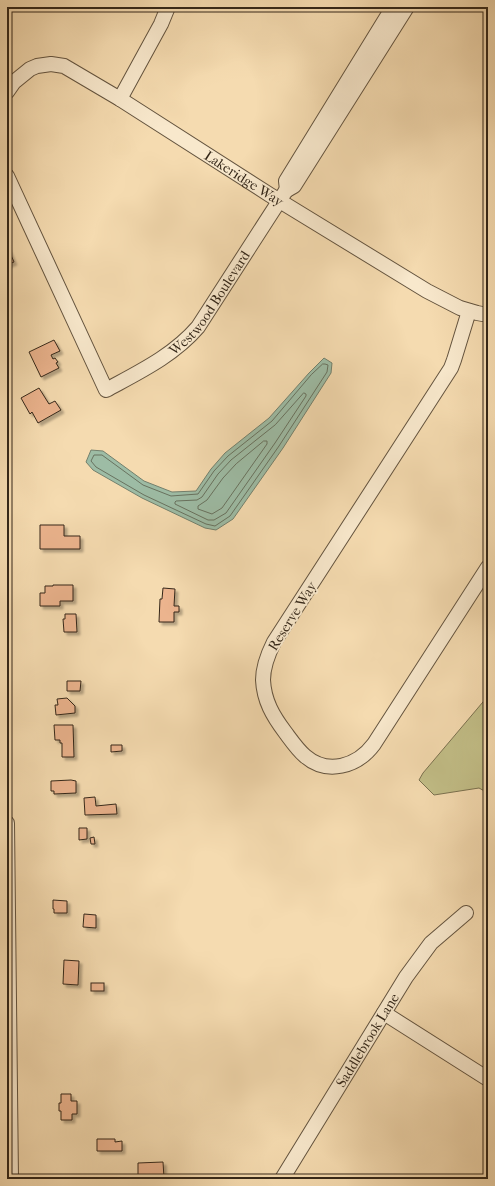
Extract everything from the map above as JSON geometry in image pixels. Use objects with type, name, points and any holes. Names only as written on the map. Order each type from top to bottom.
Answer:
[{"type":"street","points":[[120,99],[161,24],[168,7]]},
{"type":"street","name":"Westwood Boulevard","points":[[283,195],[286,181],[393,7]]},
{"type":"street","name":"Westwood Boulevard","points":[[7,176],[106,390],[165,356],[180,346],[192,335],[204,319],[283,195],[294,186],[407,7]]},
{"type":"street","name":"Lakeridge Way","points":[[7,92],[14,82],[30,69],[43,64],[64,66],[283,195],[427,291],[450,304],[469,311],[488,314]]},
{"type":"street","name":"Reserve Way","points":[[469,311],[454,360],[446,375],[274,642],[268,655],[263,679],[267,701],[273,716],[303,754],[320,764],[333,766],[354,762],[367,753],[488,567]]},
{"type":"street","points":[[7,823],[11,1179]]},
{"type":"street","name":"Saddlebrook Lane","points":[[282,1179],[406,977],[430,943],[466,913]]},
{"type":"street","points":[[384,1013],[488,1079]]},
{"type":"shaded area","points":[[488,696],[488,793],[479,788],[434,795],[419,780],[423,773]]},
{"type":"water","points":[[324,358],[332,363],[331,373],[283,448],[233,519],[216,530],[205,528],[142,498],[93,470],[86,462],[91,450],[103,451],[144,481],[172,492],[196,491],[211,469],[225,453],[269,418]]},
{"type":"building","points":[[7,246],[14,262],[7,265]]},
{"type":"building","points":[[54,340],[60,351],[51,355],[53,359],[55,358],[58,362],[56,363],[59,368],[41,377],[29,352]]},
{"type":"building","points":[[39,388],[49,404],[55,401],[61,410],[38,423],[32,412],[30,414],[21,398]]},
{"type":"building","points":[[40,525],[64,525],[64,536],[80,536],[80,549],[40,549]]},
{"type":"building","points":[[73,585],[73,601],[60,601],[60,606],[40,606],[40,593],[45,593],[45,586]]},
{"type":"building","points":[[163,588],[175,589],[174,606],[179,606],[179,612],[174,612],[174,622],[159,622],[160,599],[162,599]]},
{"type":"building","points":[[65,614],[76,614],[77,632],[64,632],[63,619],[65,619]]},
{"type":"building","points":[[67,681],[81,681],[80,691],[67,691]]},
{"type":"building","points":[[67,698],[75,706],[75,713],[56,715],[55,705],[58,705],[57,699]]},
{"type":"building","points":[[54,725],[73,725],[74,757],[62,757],[62,743],[60,743],[60,740],[55,740]]},
{"type":"building","points":[[111,745],[122,745],[122,751],[111,752]]},
{"type":"building","points":[[51,781],[76,781],[76,793],[54,794],[54,791],[51,791]]},
{"type":"building","points":[[95,797],[96,806],[116,804],[117,814],[85,815],[84,798]]},
{"type":"building","points":[[79,828],[87,828],[87,839],[79,840]]},
{"type":"building","points":[[94,837],[95,844],[91,844],[90,838]]},
{"type":"building","points":[[53,900],[67,901],[67,913],[54,913]]},
{"type":"building","points":[[84,914],[96,915],[96,928],[83,927]]},
{"type":"building","points":[[64,960],[79,961],[78,985],[63,984]]},
{"type":"building","points":[[91,983],[104,983],[104,991],[91,991]]},
{"type":"building","points":[[61,1094],[71,1094],[71,1101],[77,1101],[77,1114],[72,1114],[72,1120],[61,1120],[59,1103],[61,1103]]},
{"type":"building","points":[[97,1139],[115,1139],[115,1142],[122,1141],[122,1151],[97,1151]]},
{"type":"building","points":[[163,1162],[164,1178],[138,1179],[138,1163]]}]
